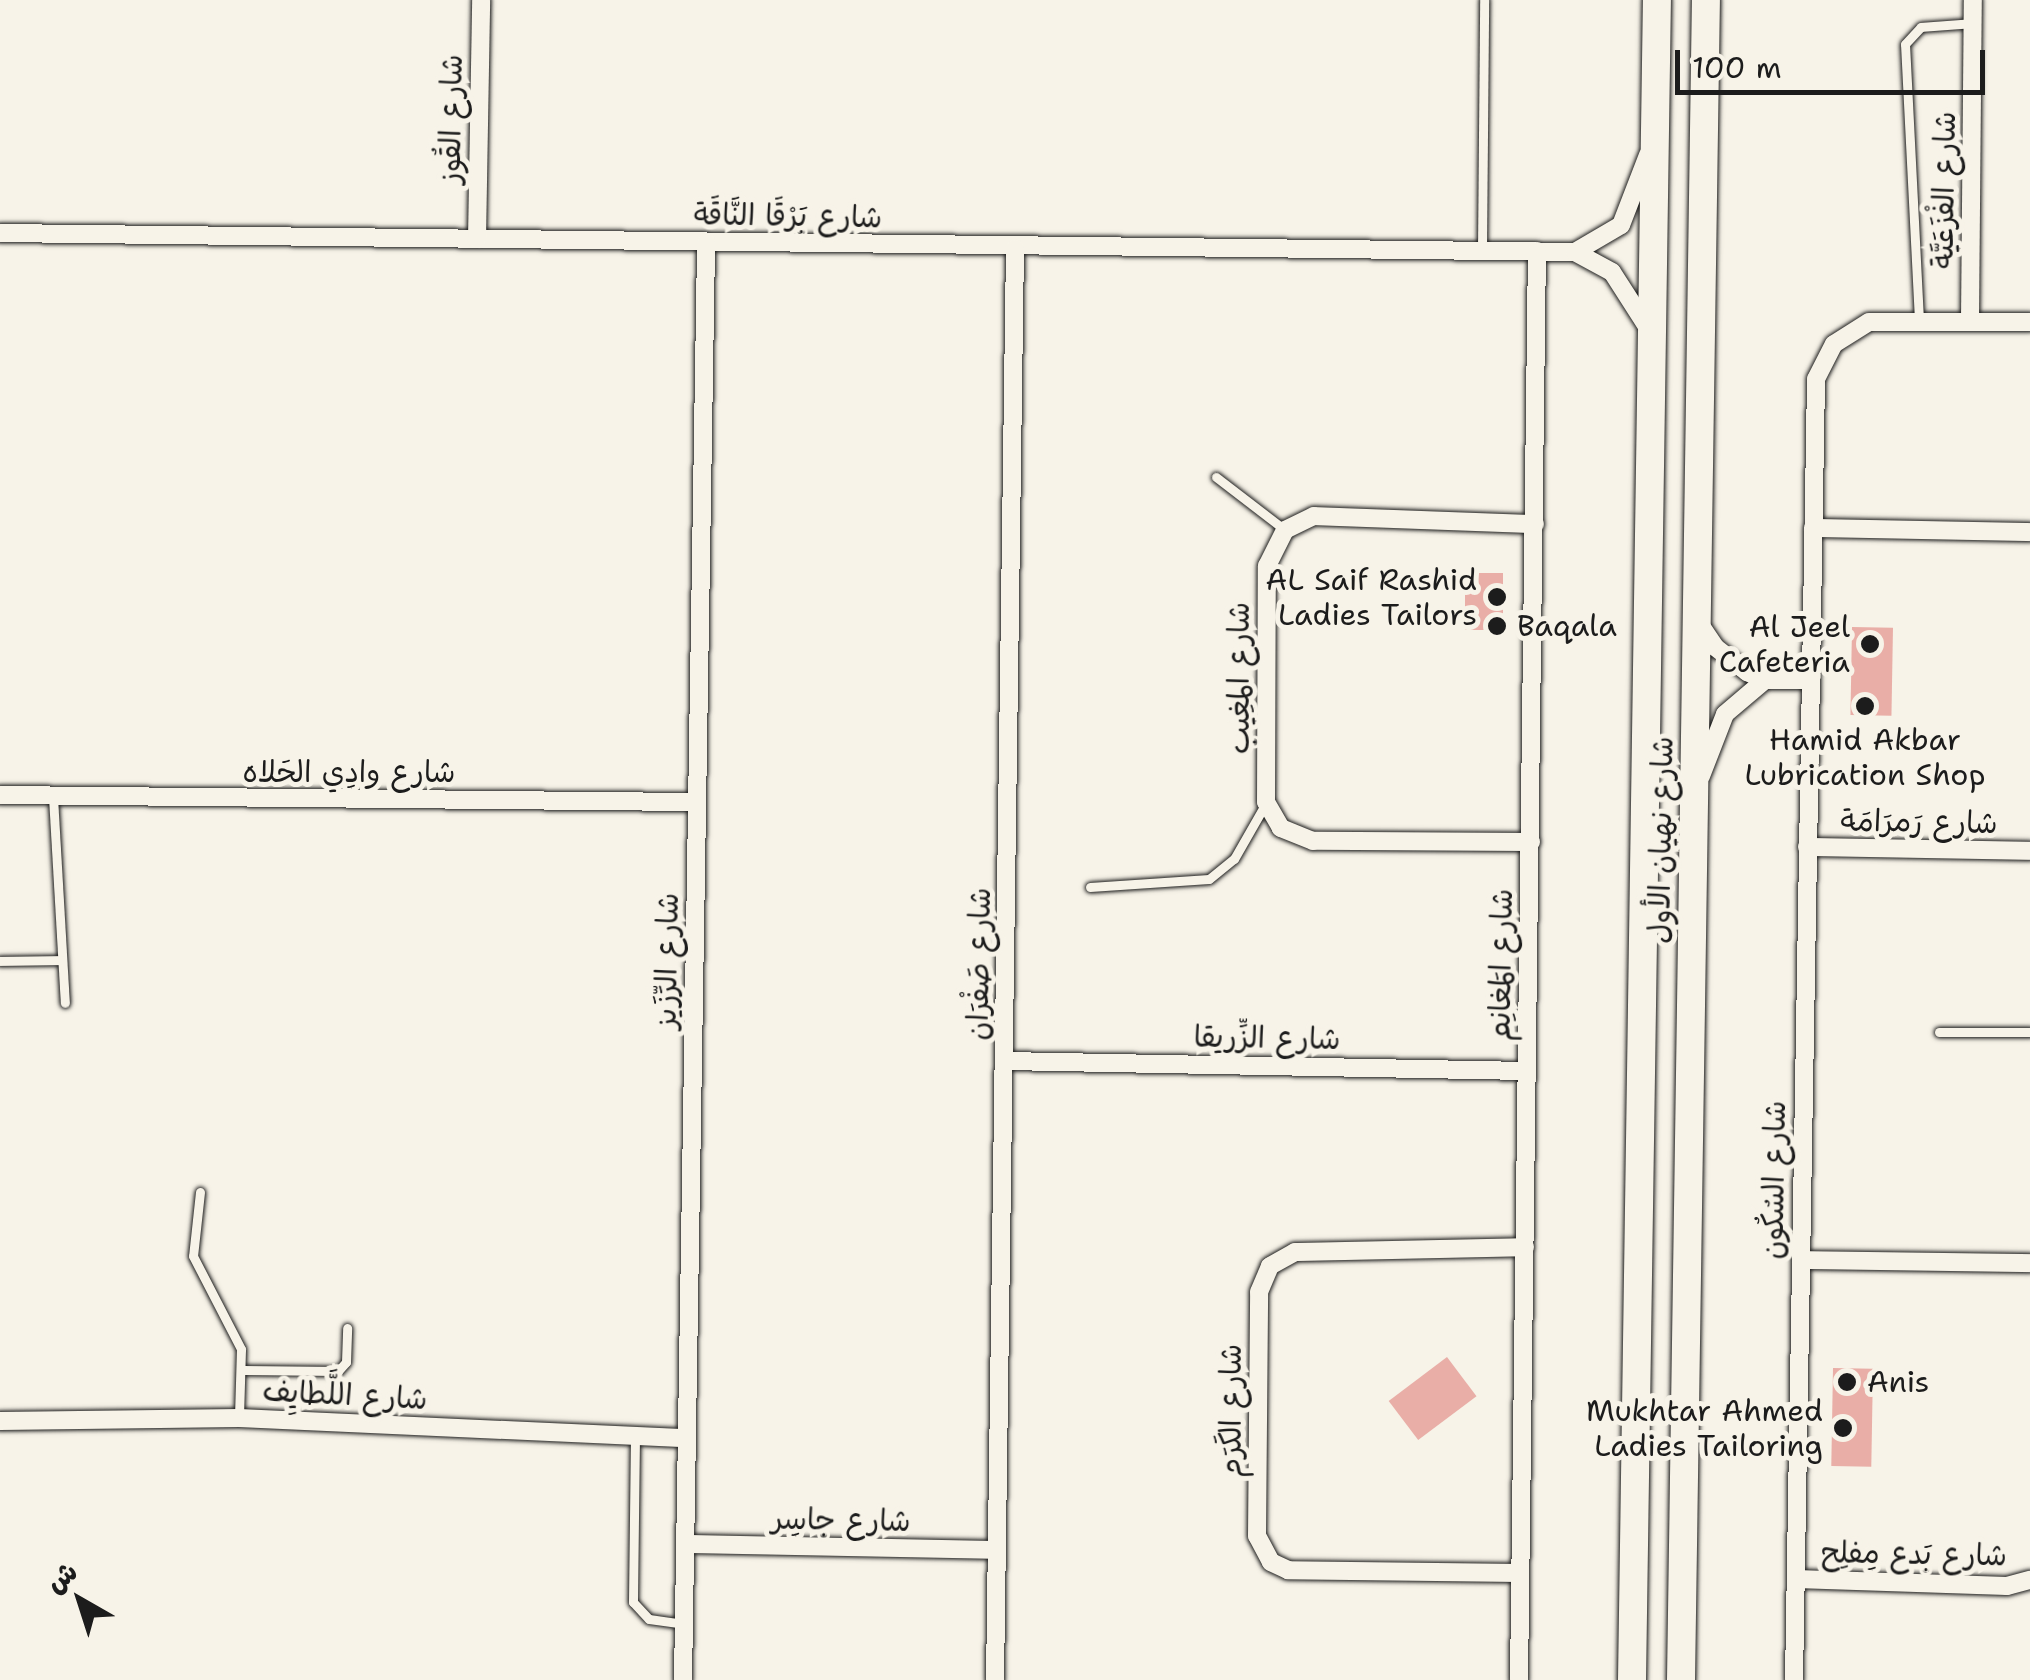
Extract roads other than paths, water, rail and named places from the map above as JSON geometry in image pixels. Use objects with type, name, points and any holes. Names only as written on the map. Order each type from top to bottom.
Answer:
[{"type":"main road","name":"شارع نهيان الأول","points":[[1632,1680],[1657,0]]},
{"type":"main road","name":"شارع نهيان الأول","points":[[1681,1680],[1706,0]]},
{"type":"street","name":"شارع القُوز","points":[[477,239],[480,0]]},
{"type":"street","name":"شارع الفْزَعَيَّة","points":[[1970,321],[1974,0]]},
{"type":"street","points":[[1575,252],[1621,225],[1656,132]]},
{"type":"street","name":"شارع بَرْقَا النَّاقَة","points":[[0,233],[1575,252]]},
{"type":"street","name":"شارع الرِّزَيز","points":[[684,1680],[706,242]]},
{"type":"street","name":"شارع صَفْرَان","points":[[995,1680],[1015,248]]},
{"type":"street","name":"شارع المَغانِم","points":[[1519,1680],[1536,524],[1536,251]]},
{"type":"street","points":[[1575,252],[1612,272],[1652,335]]},
{"type":"street","name":"شارع السُكُون","points":[[1794,1680],[1815,392],[1826,355],[1844,334],[1870,322],[2030,322]]},
{"type":"street","points":[[1285,530],[1326,516],[1536,524]]},
{"type":"street","points":[[1812,528],[2030,532]]},
{"type":"street","name":"شارع المغِيب","points":[[1266,802],[1268,566],[1285,530]]},
{"type":"street","points":[[1694,613],[1723,654],[1765,680],[1810,680]]},
{"type":"street","points":[[1696,790],[1724,714],[1765,680]]},
{"type":"street","name":"شارع وادِي الحَلاه","points":[[0,795],[697,802]]},
{"type":"street","points":[[1266,802],[1281,828],[1305,840],[1531,842]]},
{"type":"street","name":"شارع رَمرَامَة","points":[[1807,847],[2030,851]]},
{"type":"street","name":"شارع الزِّريقا","points":[[1005,1061],[1528,1071]]},
{"type":"street","name":"شارع الكَرَم","points":[[1520,1573],[1288,1570],[1271,1562],[1258,1536],[1259,1292],[1270,1266],[1295,1252],[1525,1247]]},
{"type":"street","points":[[1801,1260],[2030,1263]]},
{"type":"street","name":"شارع اللَّطايِف","points":[[0,1422],[239,1418],[687,1438]]},
{"type":"street","name":"شارع جاسِر","points":[[686,1544],[996,1550]]},
{"type":"street","name":"شارع بَدع مِفلِح","points":[[1796,1579],[2007,1586],[2030,1580]]},
{"type":"lane","points":[[1482,250],[1484,0]]},
{"type":"lane","points":[[1919,320],[1905,44],[1921,27],[1973,24]]},
{"type":"lane","points":[[1216,478],[1285,530]]},
{"type":"lane","points":[[54,797],[65,1002]]},
{"type":"lane","points":[[1090,887],[1209,880],[1234,859],[1266,802]]},
{"type":"lane","points":[[0,961],[62,960]]},
{"type":"lane","points":[[1939,1032],[2030,1032]]},
{"type":"lane","points":[[200,1192],[192,1256],[238,1339],[242,1370],[239,1418]]},
{"type":"lane","points":[[242,1370],[338,1371],[346,1362],[347,1328]]},
{"type":"lane","points":[[636,1436],[633,1602],[649,1619],[684,1624]]},
{"type":"place","name":"AL Saif Rashid Ladies Tailors","points":[[1497,597]]},
{"type":"place","name":"Baqala","points":[[1497,626]]},
{"type":"place","name":"Al Jeel Cafeteria","points":[[1870,644]]},
{"type":"place","name":"Hamid Akbar Lubrication Shop","points":[[1865,706]]},
{"type":"place","name":"Anis","points":[[1847,1382]]},
{"type":"place","name":"Mukhtar Ahmed Ladies Tailoring","points":[[1843,1428]]}]
